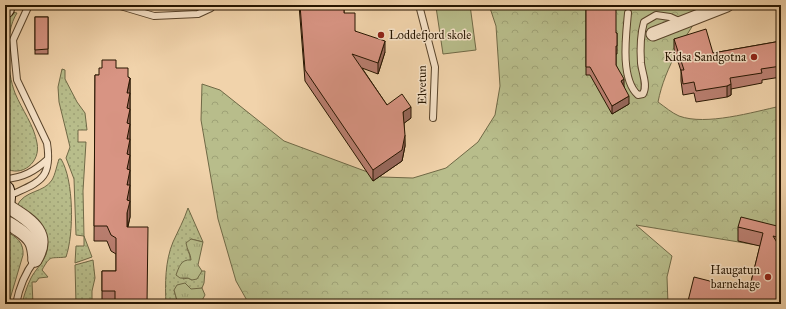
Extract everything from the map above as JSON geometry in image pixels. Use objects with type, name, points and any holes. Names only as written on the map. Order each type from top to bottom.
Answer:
[{"type":"street","points":[[653,34],[727,5]]},
{"type":"street","points":[[5,204],[34,224],[38,230],[41,237],[41,251],[35,260]]},
{"type":"lane","points":[[5,204],[44,177],[48,169],[47,143],[17,80],[13,40],[28,5]]},
{"type":"lane","points":[[117,5],[154,16],[198,14],[211,8],[213,5]]},
{"type":"lane","name":"Elvetun","points":[[420,5],[435,67],[433,118]]},
{"type":"lane","points":[[628,13],[625,48],[627,72],[633,90],[638,95],[643,94],[646,89],[641,63],[640,34],[644,22],[656,15],[670,17],[682,22]]},
{"type":"lane","points":[[5,179],[15,179],[30,174],[48,160]]},
{"type":"lane","points":[[16,304],[18,292],[28,269],[35,260]]},
{"type":"green space","points":[[470,5],[476,50],[443,54],[436,7]]},
{"type":"green space","points":[[489,5],[706,5],[671,64],[661,89],[658,102],[679,116],[702,120],[730,117],[781,106],[781,249],[636,225],[672,256],[667,277],[668,304],[249,304],[236,281],[218,219],[201,120],[202,84],[220,90],[284,141],[381,177],[413,178],[446,168],[478,142],[495,115],[500,86],[496,26]]},
{"type":"green space","points":[[7,11],[17,13],[10,31],[8,53],[12,84],[28,118],[37,143],[36,156],[33,162],[24,169],[18,171],[11,171],[5,168],[5,24]]},
{"type":"green space","points":[[62,69],[65,70],[65,79],[77,102],[85,113],[87,130],[78,130],[78,142],[86,142],[83,191],[84,236],[76,235],[74,179],[66,158],[70,147],[59,102],[58,87]]},
{"type":"green space","points":[[59,159],[61,159],[65,168],[70,193],[71,221],[69,247],[66,257],[49,259],[42,270],[48,277],[39,278],[36,282],[32,282],[33,304],[22,304],[30,281],[45,257],[48,246],[45,232],[41,226],[30,214],[17,206],[24,197],[44,187],[52,180]]},
{"type":"green space","points":[[188,208],[203,242],[191,239],[187,249],[190,257],[190,264],[183,279],[188,278],[192,280],[202,271],[205,271],[204,283],[202,288],[196,290],[174,290],[178,304],[166,304],[168,257]]},
{"type":"green space","points":[[7,232],[19,241],[23,251],[10,304],[5,304],[5,233]]},
{"type":"green space","points":[[84,236],[92,257],[75,263],[76,246],[84,246]]},
{"type":"green space","points":[[191,239],[203,242],[198,265],[202,271],[197,279],[192,280],[188,278],[180,278],[176,275],[179,266],[183,262],[191,260],[186,243]]},
{"type":"green space","points":[[93,260],[95,278],[92,291],[92,304],[76,304],[75,265]]},
{"type":"green space","points":[[185,283],[191,289],[202,288],[205,295],[200,304],[178,304],[174,290],[177,285]]},
{"type":"building","points":[[300,5],[344,5],[344,13],[355,13],[355,31],[385,41],[378,63],[352,54],[387,105],[402,94],[411,107],[403,112],[405,135],[402,150],[373,170],[305,70]]},
{"type":"building","points":[[586,5],[616,5],[616,65],[624,79],[621,81],[629,96],[612,106],[590,67],[586,67]]},
{"type":"building","points":[[35,17],[48,17],[48,49],[35,50]]},
{"type":"building","points":[[706,29],[713,53],[781,41],[781,66],[761,69],[762,73],[730,78],[731,84],[727,86],[696,91],[694,82],[683,84],[681,70],[684,70],[674,39]]},
{"type":"building","points":[[102,60],[116,60],[116,68],[128,68],[128,77],[130,78],[127,93],[130,93],[127,108],[130,109],[127,123],[130,124],[127,139],[130,139],[127,154],[130,155],[127,169],[130,170],[127,185],[130,185],[127,200],[130,201],[127,213],[127,227],[148,227],[147,304],[115,304],[115,291],[102,291],[102,271],[116,271],[116,238],[111,235],[107,226],[94,226],[95,75],[99,75],[99,68],[102,68]]},
{"type":"building","points":[[741,217],[781,227],[781,238],[773,236],[781,249],[781,304],[702,304],[688,301],[694,277],[741,289],[751,282],[763,233],[738,227]]},
{"type":"place","name":"Loddefjord skole","points":[[381,35]]},
{"type":"place","name":"Kidsa Sandgotna","points":[[754,57]]},
{"type":"place","name":"Haugatun barnehage","points":[[768,277]]}]
